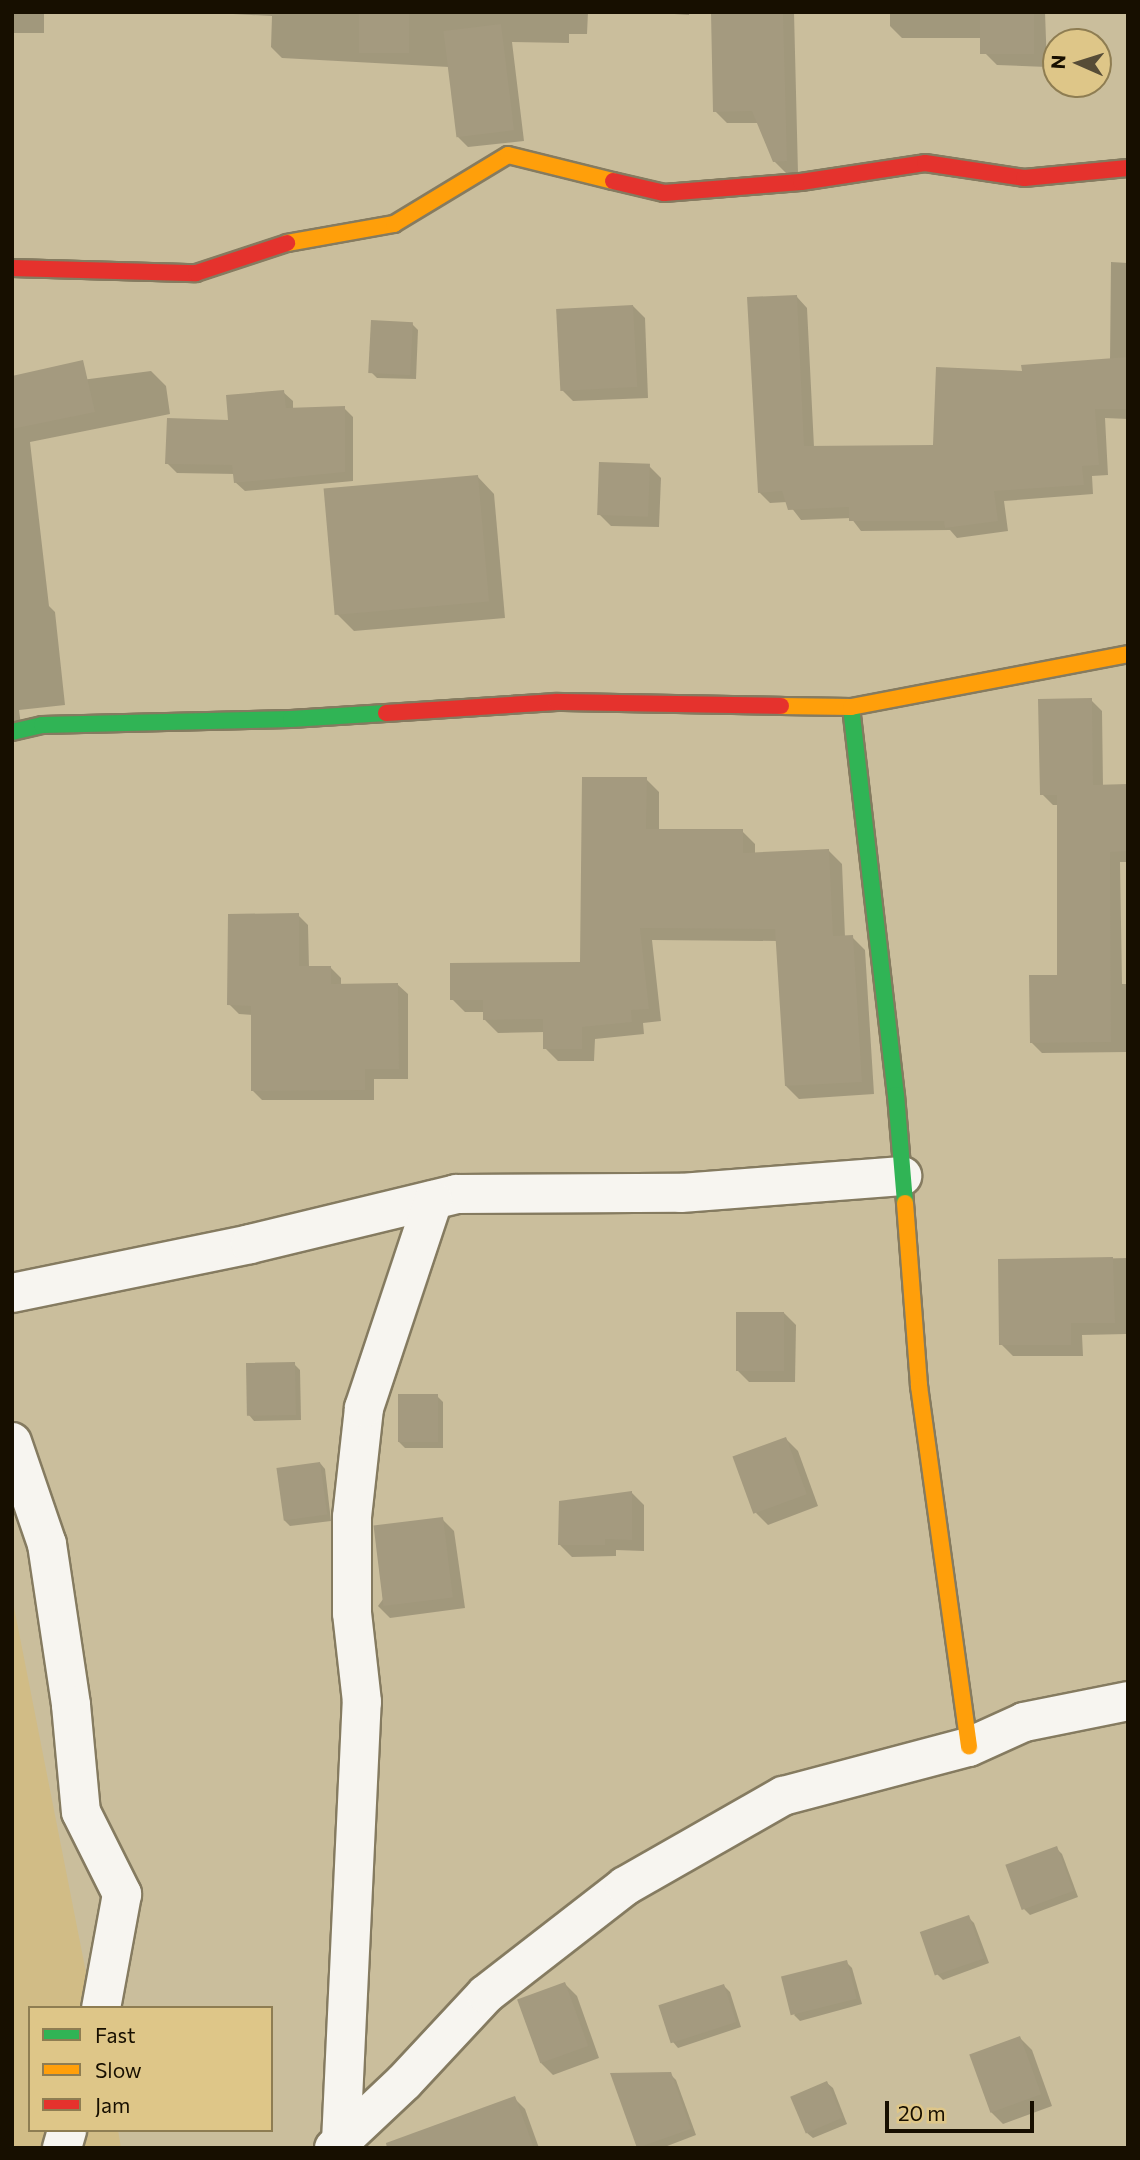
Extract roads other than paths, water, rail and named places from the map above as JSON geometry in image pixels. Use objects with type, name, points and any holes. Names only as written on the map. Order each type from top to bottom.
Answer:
[{"type":"street","points":[[12,268],[196,274],[273,246],[394,224],[508,155],[664,193],[801,182],[925,163],[1024,178],[1128,168]]},
{"type":"street","points":[[12,732],[42,725],[291,719],[557,702],[851,706],[1128,654]]},
{"type":"street","points":[[851,706],[872,877],[902,1176],[919,1386],[969,1747]]},
{"type":"street","points":[[12,1293],[250,1244],[456,1194],[681,1193],[902,1176]]},
{"type":"street","points":[[338,2145],[362,1702],[352,1613],[352,1517],[363,1408],[433,1200]]},
{"type":"street","points":[[12,1442],[47,1544],[71,1705],[81,1812],[122,1894],[101,2006]]},
{"type":"street","points":[[338,2145],[404,2082],[486,1994],[625,1886],[783,1796],[969,1747],[1024,1722],[1128,1701]]}]
